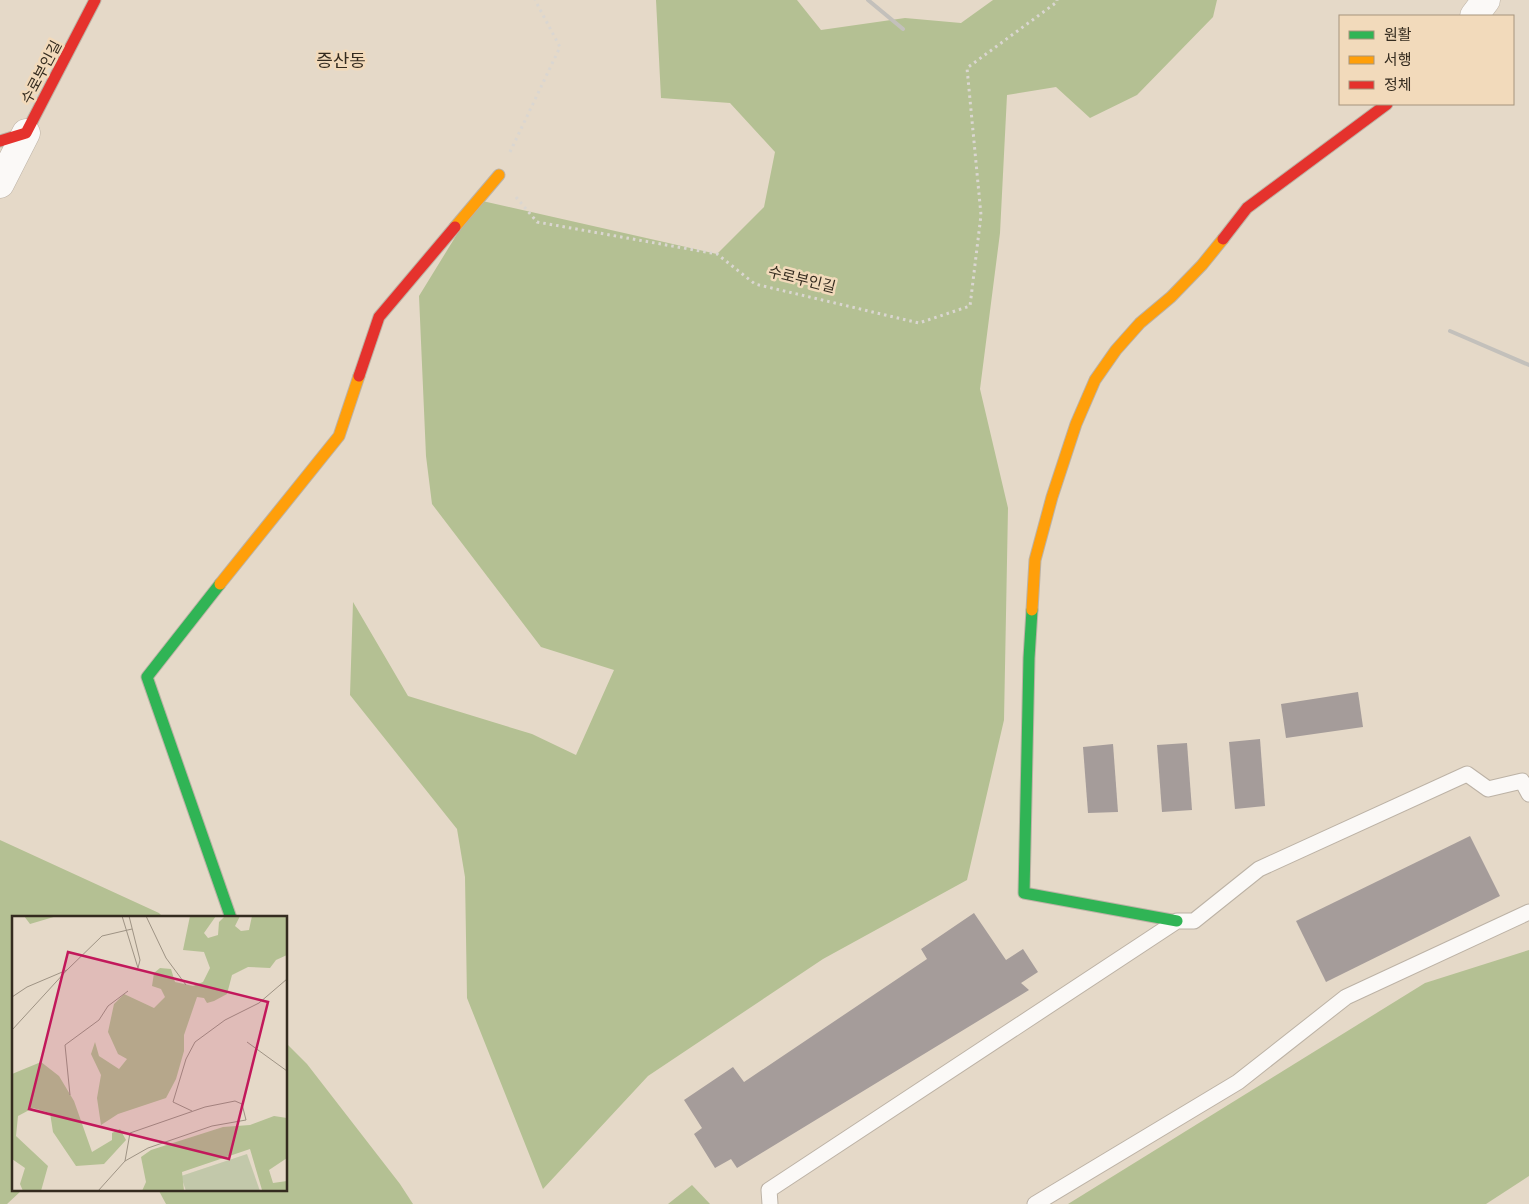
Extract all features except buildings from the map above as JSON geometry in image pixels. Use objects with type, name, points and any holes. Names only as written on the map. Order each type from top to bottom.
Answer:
[{"type":"street","name":"수로부인길","points":[[26,133],[96,0]]},
{"type":"street","points":[[1475,15],[1486,0]]},
{"type":"street","points":[[1177,921],[1024,893],[1029,658],[1034,560],[1076,424],[1095,380],[1116,350],[1140,323],[1171,297],[1202,265],[1247,208],[1386,105]]},
{"type":"street","points":[[0,141],[26,133]]},
{"type":"street","points":[[0,184],[26,133]]},
{"type":"street","points":[[230,916],[147,677],[339,436],[380,317],[498,175]]},
{"type":"lane","points":[[770,1204],[769,1190],[1177,921],[1194,921],[1259,869],[1467,774],[1488,789],[1522,781],[1529,794]]},
{"type":"lane","points":[[1035,1204],[1238,1082],[1346,997],[1529,912]]},
{"type":"path","points":[[498,175],[560,47],[535,0]]},
{"type":"path","name":"수로부인길","points":[[498,175],[537,222],[717,254],[755,284],[919,323],[970,306],[981,215],[967,68],[1057,2],[1057,0]]},
{"type":"green space","points":[[656,0],[797,0],[821,30],[905,18],[961,23],[993,0],[1217,0],[1213,17],[1137,95],[1090,118],[1056,87],[1007,95],[1000,233],[980,389],[1008,508],[1004,720],[967,880],[823,959],[648,1076],[543,1189],[467,998],[465,877],[457,829],[350,695],[353,602],[408,696],[532,734],[576,755],[614,670],[541,647],[432,504],[426,456],[419,296],[478,200],[717,254],[764,207],[775,152],[730,103],[661,98]]},
{"type":"green space","points":[[0,840],[162,916],[12,916],[12,1192],[20,1192],[7,1204],[0,1204]]},
{"type":"green space","points":[[1529,950],[1529,1176],[1486,1204],[1068,1204],[1425,983]]},
{"type":"green space","points":[[288,1045],[307,1064],[400,1184],[413,1204],[166,1204],[160,1192],[288,1192]]},
{"type":"green space","points":[[692,1185],[710,1204],[668,1204]]},
{"type":"railway","points":[[868,0],[903,29]]},
{"type":"railway","points":[[1450,331],[1529,365]]},
{"type":"traffic: fast","points":[[220,584],[147,677],[230,916]]},
{"type":"traffic: fast","points":[[1032,610],[1029,658],[1024,893],[1177,921]]},
{"type":"traffic: slow","points":[[455,227],[499,175]]},
{"type":"traffic: slow","points":[[1032,610],[1035,560],[1052,497],[1076,424],[1095,380],[1116,350],[1140,323],[1171,297],[1202,265],[1223,239]]},
{"type":"traffic: slow","points":[[220,584],[339,436],[359,376]]},
{"type":"traffic: jam","points":[[0,141],[26,133],[95,0]]},
{"type":"traffic: jam","points":[[1223,239],[1247,208],[1386,105]]},
{"type":"traffic: jam","points":[[359,376],[379,317],[455,227]]},
{"type":"district","name":"증산동","points":[[341,60]]}]
